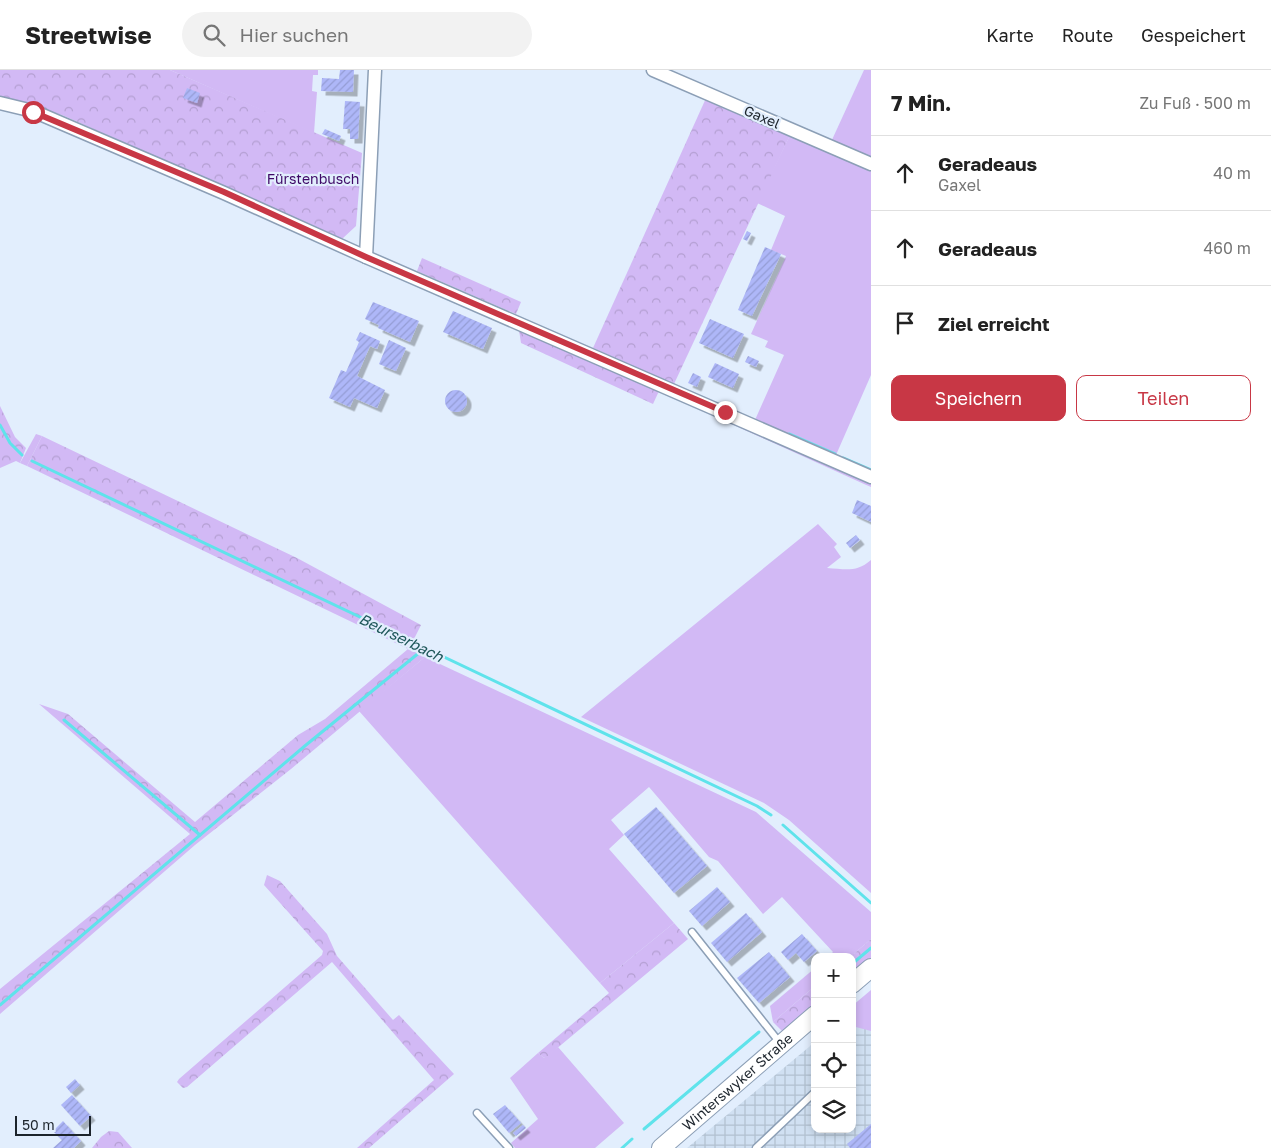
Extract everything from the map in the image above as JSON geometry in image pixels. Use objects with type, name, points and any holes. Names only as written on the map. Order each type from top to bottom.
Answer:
[{"type":"street","points":[[366,257],[375,70]]},
{"type":"street","name":"Gaxel","points":[[653,70],[871,164]]},
{"type":"street","points":[[0,103],[33,112],[224,192],[366,257],[871,477]]},
{"type":"street","points":[[856,981],[871,968]]},
{"type":"street","name":"Winterswyker Straße","points":[[661,1148],[811,1018]]},
{"type":"lane","points":[[692,932],[781,1044]]},
{"type":"lane","points":[[756,1148],[811,1096]]},
{"type":"lane","points":[[477,1113],[509,1148]]},
{"type":"shaded area","points":[[856,1025],[871,1029],[871,1148],[687,1148],[811,1045],[811,1133],[856,1133]]},
{"type":"green space","name":"Fürstenbusch","points":[[0,70],[170,70],[362,153],[356,226],[342,239],[62,115],[0,96]]},
{"type":"green space","points":[[170,70],[318,70],[318,75],[313,75],[312,91],[317,92],[314,133]]},
{"type":"green space","points":[[864,70],[871,70],[871,159],[831,142]]},
{"type":"green space","points":[[707,96],[791,133],[674,384],[593,348]]},
{"type":"green space","points":[[791,133],[871,167],[871,375],[836,455],[755,420],[784,355],[765,347],[768,341],[751,334],[786,256],[771,250],[785,216],[757,203]]},
{"type":"green space","points":[[422,258],[521,302],[516,314],[417,271]]},
{"type":"green space","points":[[519,330],[659,391],[653,404],[521,343]]},
{"type":"green space","points":[[659,391],[871,480],[871,487],[864,484]]},
{"type":"green space","points":[[0,406],[15,437],[26,448],[20,463],[16,461],[0,468]]},
{"type":"green space","points":[[36,434],[42,436],[27,466],[20,463]]},
{"type":"green space","points":[[42,436],[297,558],[421,625],[409,649],[425,657],[291,769],[195,845],[0,1014],[0,989],[190,834],[39,704],[68,714],[195,822],[298,735],[325,719],[408,649],[27,466]]},
{"type":"green space","points":[[818,524],[837,544],[834,547],[841,557],[827,568],[855,569],[871,560],[871,893],[789,820],[764,803],[581,717]]},
{"type":"green space","points":[[425,657],[756,812],[871,912],[871,939],[855,953],[832,953],[782,897],[763,914],[718,861],[709,857],[649,787],[611,820],[624,835],[609,849],[674,923],[600,983],[359,711]]},
{"type":"green space","points":[[267,875],[280,881],[327,934],[337,956],[393,1020],[399,1015],[454,1074],[369,1148],[357,1148],[434,1080],[332,962],[187,1087],[183,1088],[177,1082],[322,955],[323,951],[264,885]]},
{"type":"green space","points":[[674,923],[688,939],[549,1055],[544,1058],[538,1053],[609,993],[600,983]]},
{"type":"green space","points":[[871,939],[871,958],[856,971],[855,953]]},
{"type":"green space","points":[[811,971],[811,989],[773,1022],[770,1006]]},
{"type":"green space","points":[[811,989],[811,1009],[784,1033],[773,1022]]},
{"type":"green space","points":[[871,990],[871,1031],[856,1027],[856,1003]]},
{"type":"green space","points":[[558,1047],[624,1123],[595,1148],[515,1148],[511,1143],[538,1119],[510,1078],[538,1053],[544,1058]]},
{"type":"green space","points":[[109,1131],[118,1132],[132,1148],[92,1148]]},
{"type":"building","points":[[340,70],[354,70],[353,92],[321,91],[322,78],[339,79]]},
{"type":"building","points":[[187,88],[200,93],[197,103],[183,98]]},
{"type":"building","points":[[345,101],[360,102],[358,139],[350,139],[350,129],[343,129]]},
{"type":"building","points":[[325,129],[341,136],[339,141],[322,134]]},
{"type":"building","points":[[747,231],[751,233],[747,241],[743,239]]},
{"type":"building","points":[[765,247],[781,254],[752,316],[738,310]]},
{"type":"building","points":[[373,302],[419,321],[410,342],[378,328],[379,325],[365,319]]},
{"type":"building","points":[[453,311],[492,328],[483,349],[443,332]]},
{"type":"building","points":[[710,319],[744,334],[733,358],[699,343]]},
{"type":"building","points":[[360,332],[380,341],[377,349],[370,346],[357,376],[385,390],[377,408],[354,398],[350,407],[329,398],[341,370],[346,372],[359,342],[356,340]]},
{"type":"building","points":[[389,340],[406,348],[396,371],[379,364]]},
{"type":"building","points":[[748,356],[759,361],[756,367],[745,362]]},
{"type":"building","points":[[715,363],[739,374],[733,388],[708,377]]},
{"type":"building","points":[[693,373],[701,377],[697,387],[688,383]]},
{"type":"building","points":[[456,390],[464,393],[467,401],[464,409],[456,412],[448,409],[445,401],[448,393]]},
{"type":"building","points":[[857,500],[871,506],[871,522],[852,513]]},
{"type":"building","points":[[856,535],[860,540],[850,548],[846,543]]},
{"type":"building","points":[[656,807],[707,866],[674,893],[624,834]]},
{"type":"building","points":[[717,887],[730,902],[702,926],[689,911]]},
{"type":"building","points":[[746,913],[762,932],[727,962],[711,943]]},
{"type":"building","points":[[802,934],[817,951],[811,953],[811,956],[804,962],[796,953],[788,960],[781,952]]},
{"type":"building","points":[[769,952],[790,977],[759,1003],[737,978]]},
{"type":"building","points":[[75,1079],[80,1085],[71,1093],[66,1087]]},
{"type":"building","points":[[72,1095],[91,1116],[80,1126],[61,1105]]},
{"type":"building","points":[[505,1105],[521,1123],[509,1133],[493,1114]]},
{"type":"building","points":[[63,1121],[81,1141],[74,1148],[53,1148],[62,1140],[53,1131]]},
{"type":"building","points":[[871,1124],[871,1148],[850,1148],[847,1144]]},
{"type":"building","points":[[523,1125],[526,1128],[516,1136],[513,1133]]},
{"type":"waterway","name":"Beurserbach","points":[[0,425],[10,443],[22,455]]},
{"type":"waterway","points":[[789,434],[835,454]]},
{"type":"waterway","points":[[843,458],[871,470]]},
{"type":"waterway","name":"Beurserbach","points":[[32,461],[757,806],[771,815]]},
{"type":"waterway","points":[[0,1005],[306,745],[420,652],[430,650]]},
{"type":"waterway","points":[[64,720],[200,835]]},
{"type":"waterway","name":"Beurserbach","points":[[783,825],[871,903]]},
{"type":"waterway","points":[[856,961],[871,948]]},
{"type":"waterway","points":[[644,1129],[759,1032]]},
{"type":"waterway","points":[[622,1148],[632,1139]]},
{"type":"route","points":[[33,112],[224,192],[366,257],[725,412]]}]
